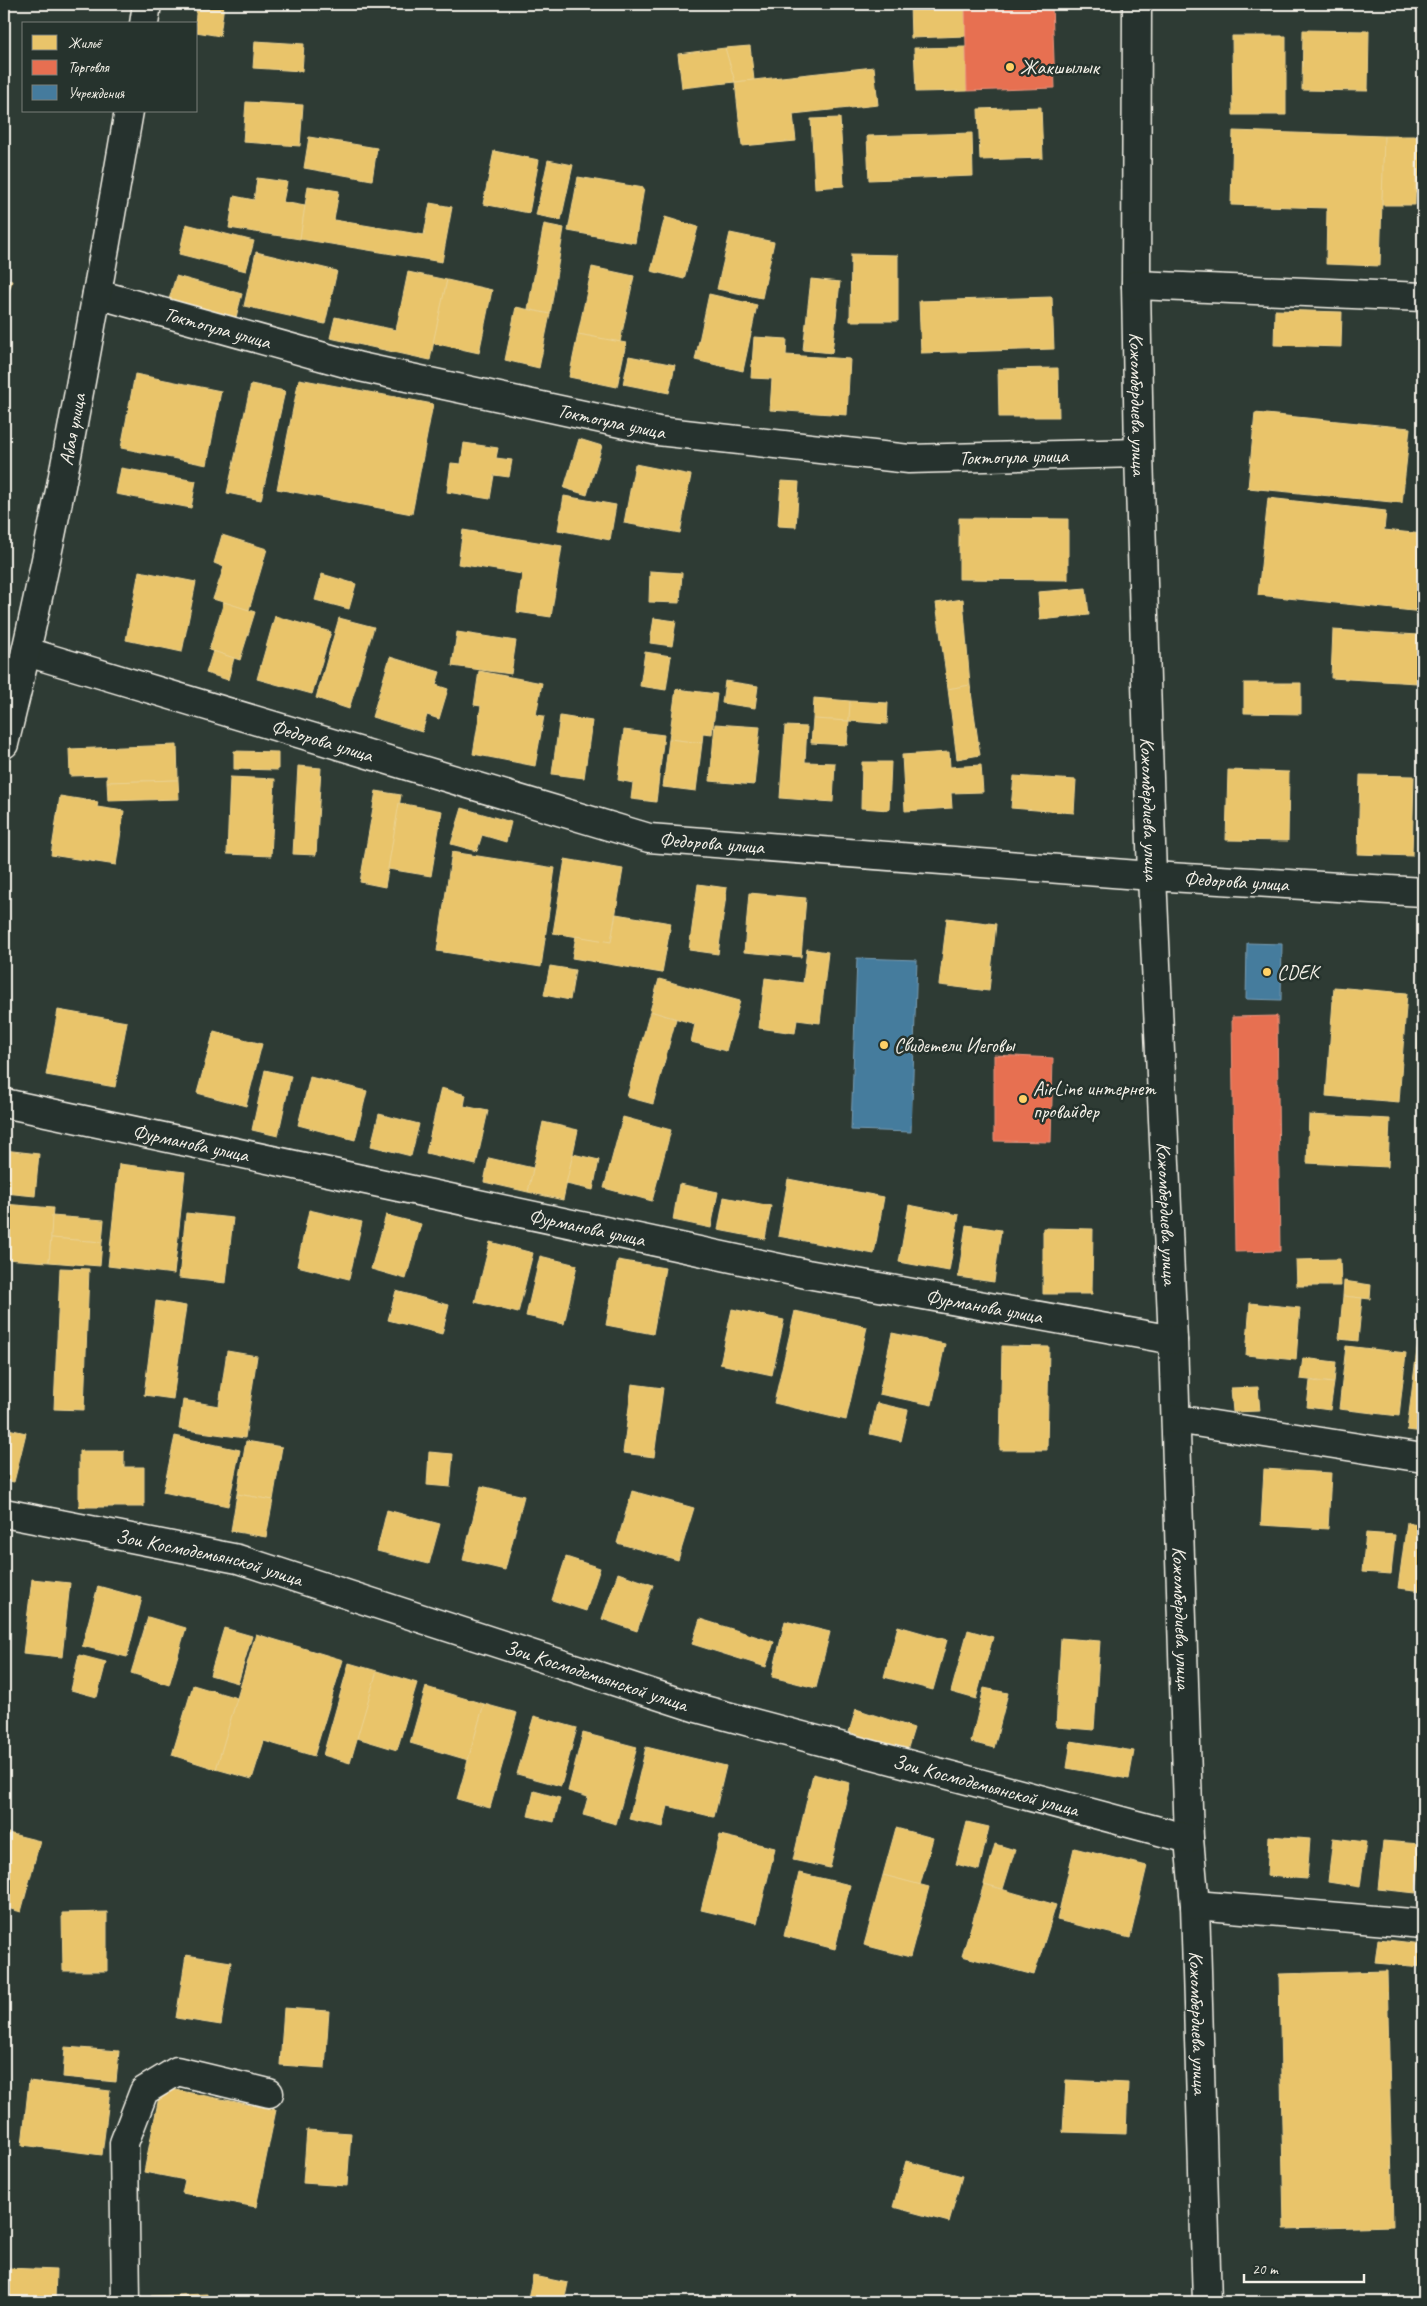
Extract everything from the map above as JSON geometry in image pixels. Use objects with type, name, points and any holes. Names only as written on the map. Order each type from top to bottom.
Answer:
[{"type":"street","points":[[144,22],[147,4]]},
{"type":"street","name":"Кожомбердиева улица","points":[[1137,4],[1136,286],[1138,453],[1152,876],[1176,1419],[1189,1839],[1195,1904],[1206,2302]]},
{"type":"street","name":"Абая улица","points":[[4,744],[27,652],[97,294],[129,112]]},
{"type":"street","points":[[1136,286],[1423,297]]},
{"type":"street","name":"Токтогула улица","points":[[97,294],[360,367],[658,431],[909,459],[1138,453]]},
{"type":"street","name":"Федорова улица","points":[[27,652],[649,838],[1152,876],[1423,892]]},
{"type":"street","name":"Фурманова улица","points":[[4,1103],[807,1274],[1173,1340]]},
{"type":"street","points":[[1176,1419],[1423,1458]]},
{"type":"street","name":"Зои Космодемьянской улица","points":[[4,1513],[238,1559],[697,1708],[1189,1839]]},
{"type":"street","points":[[1195,1904],[1423,1924]]},
{"type":"street","points":[[126,2302],[124,2143],[144,2092],[176,2071],[269,2093]]},
{"type":"building: Жильё","points":[[197,4],[224,4],[220,36],[198,32],[198,22],[195,22]]},
{"type":"building: Жильё","points":[[910,4],[965,4],[966,36],[911,38]]},
{"type":"building: Жильё","points":[[1303,30],[1369,31],[1368,91],[1302,90]]},
{"type":"building: Жильё","points":[[1232,36],[1286,36],[1286,115],[1233,115]]},
{"type":"building: Жильё","points":[[255,41],[304,44],[302,71],[253,68]]},
{"type":"building: Жильё","points":[[750,46],[754,80],[735,82],[725,48]]},
{"type":"building: Жильё","points":[[966,47],[967,91],[916,92],[914,48]]},
{"type":"building: Жильё","points":[[725,48],[735,82],[682,88],[678,54]]},
{"type":"building: Жильё","points":[[874,67],[878,105],[793,114],[796,141],[742,146],[735,82]]},
{"type":"building: Жильё","points":[[246,102],[303,105],[300,146],[243,142]]},
{"type":"building: Жильё","points":[[1041,107],[1043,158],[980,160],[978,109]]},
{"type":"building: Жильё","points":[[840,118],[844,186],[815,188],[811,119]]},
{"type":"building: Жильё","points":[[1233,131],[1384,136],[1380,266],[1326,264],[1327,208],[1231,205]]},
{"type":"building: Жильё","points":[[972,133],[973,176],[869,180],[867,136]]},
{"type":"building: Жильё","points":[[1384,136],[1417,136],[1415,205],[1382,205]]},
{"type":"building: Жильё","points":[[1417,136],[1423,137],[1423,192],[1415,192]]},
{"type":"building: Жильё","points":[[309,137],[377,148],[372,180],[304,168]]},
{"type":"building: Жильё","points":[[494,151],[539,160],[529,213],[483,204]]},
{"type":"building: Жильё","points":[[548,160],[573,165],[561,220],[536,215]]},
{"type":"building: Жильё","points":[[578,177],[644,188],[635,243],[568,231]]},
{"type":"building: Жильё","points":[[257,178],[287,182],[283,202],[305,206],[300,239],[229,228],[234,196],[254,200]]},
{"type":"building: Жильё","points":[[308,186],[339,191],[334,220],[424,235],[430,203],[452,207],[442,262],[300,239]]},
{"type":"building: Жильё","points":[[665,217],[698,227],[684,279],[651,271]]},
{"type":"building: Жильё","points":[[186,224],[254,241],[246,271],[179,254]]},
{"type":"building: Жильё","points":[[544,224],[564,228],[550,314],[528,309]]},
{"type":"building: Жильё","points":[[730,233],[774,242],[762,298],[717,289]]},
{"type":"building: Жильё","points":[[256,252],[337,271],[325,324],[244,306]]},
{"type":"building: Жильё","points":[[851,254],[898,255],[898,321],[850,321]]},
{"type":"building: Жильё","points":[[592,267],[634,276],[620,342],[578,334]]},
{"type":"building: Жильё","points":[[408,272],[447,280],[430,360],[330,338],[335,317],[396,330]]},
{"type":"building: Жильё","points":[[176,276],[242,294],[235,321],[168,303]]},
{"type":"building: Жильё","points":[[4,279],[12,281],[4,309]]},
{"type":"building: Жильё","points":[[811,279],[840,282],[832,353],[803,350]]},
{"type":"building: Жильё","points":[[447,280],[492,290],[479,353],[433,343]]},
{"type":"building: Жильё","points":[[709,294],[757,305],[743,371],[695,360]]},
{"type":"building: Жильё","points":[[1052,297],[1054,349],[921,353],[919,301]]},
{"type":"building: Жильё","points":[[516,307],[550,314],[539,368],[505,360]]},
{"type":"building: Жильё","points":[[1275,310],[1342,312],[1341,347],[1274,345]]},
{"type":"building: Жильё","points":[[578,334],[626,343],[617,387],[569,377]]},
{"type":"building: Жильё","points":[[754,337],[787,339],[786,355],[850,359],[847,415],[770,410],[772,379],[751,378]]},
{"type":"building: Жильё","points":[[629,356],[675,365],[669,393],[623,384]]},
{"type":"building: Жильё","points":[[1058,368],[1059,417],[999,417],[998,369]]},
{"type":"building: Жильё","points":[[135,374],[221,391],[207,465],[121,448]]},
{"type":"building: Жильё","points":[[299,379],[433,404],[412,514],[277,489]]},
{"type":"building: Жильё","points":[[251,384],[285,391],[261,500],[227,493]]},
{"type":"building: Жильё","points":[[1255,413],[1410,428],[1402,503],[1248,488]]},
{"type":"building: Жильё","points":[[579,439],[602,446],[587,495],[564,488]]},
{"type":"building: Жильё","points":[[464,443],[498,448],[496,458],[512,460],[509,477],[494,475],[490,499],[447,492],[451,463],[461,464]]},
{"type":"building: Жильё","points":[[635,464],[691,475],[680,533],[624,523]]},
{"type":"building: Жильё","points":[[121,468],[196,481],[191,508],[116,494]]},
{"type":"building: Жильё","points":[[781,481],[799,482],[796,527],[778,526]]},
{"type":"building: Жильё","points":[[564,496],[616,505],[610,540],[558,530]]},
{"type":"building: Жильё","points":[[1268,498],[1386,511],[1384,530],[1423,534],[1423,612],[1258,595]]},
{"type":"building: Жильё","points":[[959,518],[1068,519],[1068,580],[959,579]]},
{"type":"building: Жильё","points":[[463,530],[562,546],[551,617],[517,612],[522,574],[458,564]]},
{"type":"building: Жильё","points":[[222,535],[267,549],[249,610],[213,599],[224,567],[214,563]]},
{"type":"building: Жильё","points":[[139,571],[196,582],[182,652],[126,640]]},
{"type":"building: Жильё","points":[[650,571],[682,573],[680,603],[649,602]]},
{"type":"building: Жильё","points":[[322,574],[356,584],[349,609],[315,600]]},
{"type":"building: Жильё","points":[[1086,588],[1089,615],[1040,620],[1038,592]]},
{"type":"building: Жильё","points":[[963,599],[970,685],[948,689],[936,603]]},
{"type":"building: Жильё","points":[[224,602],[255,612],[240,660],[209,650]]},
{"type":"building: Жильё","points":[[275,616],[331,632],[312,694],[257,679]]},
{"type":"building: Жильё","points":[[339,618],[374,627],[349,709],[316,698]]},
{"type":"building: Жильё","points":[[654,618],[676,621],[672,646],[650,643]]},
{"type":"building: Жильё","points":[[1333,630],[1419,635],[1417,683],[1331,678]]},
{"type":"building: Жильё","points":[[457,632],[516,641],[511,674],[452,666]]},
{"type":"building: Жильё","points":[[213,651],[234,658],[228,680],[206,673]]},
{"type":"building: Жильё","points":[[645,652],[671,656],[666,690],[640,686]]},
{"type":"building: Жильё","points":[[390,657],[440,672],[436,685],[448,689],[439,719],[427,715],[422,732],[372,717]]},
{"type":"building: Жильё","points":[[479,671],[542,683],[536,715],[544,716],[535,766],[473,754],[481,706],[474,705]]},
{"type":"building: Жильё","points":[[725,681],[758,686],[755,708],[722,703]]},
{"type":"building: Жильё","points":[[1244,683],[1301,683],[1301,714],[1244,713]]},
{"type":"building: Жильё","points":[[970,685],[980,755],[957,759],[948,689]]},
{"type":"building: Жильё","points":[[676,689],[717,694],[712,734],[703,733],[702,743],[669,739]]},
{"type":"building: Жильё","points":[[814,698],[850,701],[849,721],[813,719]]},
{"type":"building: Жильё","points":[[850,701],[888,703],[887,724],[849,721]]},
{"type":"building: Жильё","points":[[560,716],[592,721],[584,778],[552,774]]},
{"type":"building: Жильё","points":[[813,719],[849,721],[847,745],[811,743]]},
{"type":"building: Жильё","points":[[715,724],[760,727],[754,785],[710,781]]},
{"type":"building: Жильё","points":[[785,726],[807,727],[805,762],[835,763],[833,802],[780,798]]},
{"type":"building: Жильё","points":[[624,730],[664,735],[656,802],[631,799],[633,783],[618,780]]},
{"type":"building: Жильё","points":[[669,739],[702,743],[696,791],[663,787]]},
{"type":"building: Жильё","points":[[177,745],[178,780],[107,782],[107,775],[70,776],[69,749]]},
{"type":"building: Жильё","points":[[234,751],[278,752],[278,770],[234,769]]},
{"type":"building: Жильё","points":[[949,752],[950,767],[981,765],[983,792],[951,793],[952,808],[905,811],[902,755]]},
{"type":"building: Жильё","points":[[862,762],[891,762],[889,810],[861,808]]},
{"type":"building: Жильё","points":[[298,766],[321,768],[316,855],[293,854]]},
{"type":"building: Жильё","points":[[1228,770],[1289,772],[1288,841],[1226,840]]},
{"type":"building: Жильё","points":[[1360,775],[1414,776],[1412,856],[1358,854]]},
{"type":"building: Жильё","points":[[1014,776],[1076,780],[1074,813],[1011,808]]},
{"type":"building: Жильё","points":[[230,777],[275,779],[271,856],[227,854]]},
{"type":"building: Жильё","points":[[178,780],[179,799],[108,801],[107,782]]},
{"type":"building: Жильё","points":[[376,791],[401,795],[385,887],[360,882]]},
{"type":"building: Жильё","points":[[60,796],[98,802],[97,807],[124,811],[116,865],[51,855]]},
{"type":"building: Жильё","points":[[399,803],[442,811],[431,876],[388,869]]},
{"type":"building: Жильё","points":[[462,808],[511,822],[506,842],[482,835],[477,851],[451,844]]},
{"type":"building: Жильё","points":[[452,852],[555,868],[541,967],[437,951]]},
{"type":"building: Жильё","points":[[565,859],[623,869],[611,942],[553,933]]},
{"type":"building: Жильё","points":[[698,884],[727,888],[718,954],[689,950]]},
{"type":"building: Жильё","points":[[749,893],[806,898],[801,957],[744,952]]},
{"type":"building: Жильё","points":[[616,914],[671,923],[662,973],[572,958],[576,936],[611,942]]},
{"type":"building: Жильё","points":[[947,918],[996,924],[989,991],[939,985]]},
{"type":"building: Жильё","points":[[807,949],[828,952],[820,1023],[797,1020],[795,1033],[759,1028],[765,978],[803,983]]},
{"type":"building: Жильё","points":[[550,966],[575,970],[570,1000],[544,995]]},
{"type":"building: Жильё","points":[[659,979],[740,1001],[726,1051],[691,1042],[695,1024],[650,1011]]},
{"type":"building: Жильё","points":[[1334,987],[1407,993],[1399,1102],[1326,1096]]},
{"type":"building: Жильё","points":[[1419,1004],[1423,1004],[1423,1064],[1417,1064]]},
{"type":"building: Жильё","points":[[58,1010],[127,1022],[115,1087],[46,1075]]},
{"type":"building: Жильё","points":[[650,1011],[676,1019],[653,1104],[627,1097]]},
{"type":"building: Жильё","points":[[214,1031],[262,1044],[246,1106],[197,1093]]},
{"type":"building: Жильё","points":[[265,1070],[291,1076],[278,1136],[252,1130]]},
{"type":"building: Жильё","points":[[310,1077],[367,1091],[355,1140],[298,1125]]},
{"type":"building: Жильё","points":[[441,1088],[466,1095],[464,1106],[488,1111],[476,1165],[426,1153]]},
{"type":"building: Жильё","points":[[379,1114],[419,1124],[411,1156],[371,1146]]},
{"type":"building: Жильё","points":[[1309,1115],[1390,1119],[1388,1167],[1307,1163]]},
{"type":"building: Жильё","points":[[623,1117],[671,1130],[652,1201],[604,1188]]},
{"type":"building: Жильё","points":[[543,1122],[578,1130],[563,1200],[528,1192]]},
{"type":"building: Жильё","points":[[4,1150],[39,1154],[35,1196],[4,1193]]},
{"type":"building: Жильё","points":[[573,1154],[599,1160],[593,1190],[566,1184]]},
{"type":"building: Жильё","points":[[489,1158],[533,1168],[528,1192],[484,1182]]},
{"type":"building: Жильё","points":[[119,1164],[185,1172],[174,1274],[108,1266]]},
{"type":"building: Жильё","points":[[788,1179],[884,1197],[874,1254],[778,1236]]},
{"type":"building: Жильё","points":[[679,1184],[718,1192],[711,1228],[673,1220]]},
{"type":"building: Жильё","points":[[724,1197],[771,1206],[765,1239],[718,1230]]},
{"type":"building: Жильё","points":[[4,1204],[53,1208],[49,1262],[4,1259]]},
{"type":"building: Жильё","points":[[909,1205],[959,1215],[949,1271],[899,1262]]},
{"type":"building: Жильё","points":[[309,1210],[362,1222],[349,1279],[297,1266]]},
{"type":"building: Жильё","points":[[186,1213],[233,1218],[226,1283],[179,1278]]},
{"type":"building: Жильё","points":[[386,1215],[421,1224],[406,1279],[371,1269]]},
{"type":"building: Жильё","points":[[52,1216],[104,1220],[102,1242],[51,1238]]},
{"type":"building: Жильё","points":[[966,1225],[1001,1230],[994,1282],[958,1277]]},
{"type":"building: Жильё","points":[[1043,1228],[1093,1229],[1092,1294],[1043,1294]]},
{"type":"building: Жильё","points":[[51,1238],[102,1242],[100,1266],[49,1262]]},
{"type":"building: Жильё","points":[[490,1242],[533,1253],[518,1313],[475,1302]]},
{"type":"building: Жильё","points":[[540,1256],[577,1265],[564,1324],[526,1316]]},
{"type":"building: Жильё","points":[[1340,1259],[1341,1286],[1297,1286],[1296,1260]]},
{"type":"building: Жильё","points":[[618,1260],[665,1268],[653,1334],[606,1325]]},
{"type":"building: Жильё","points":[[60,1268],[89,1269],[84,1410],[54,1409]]},
{"type":"building: Жильё","points":[[1344,1281],[1371,1285],[1370,1299],[1343,1296]]},
{"type":"building: Жильё","points":[[396,1291],[449,1305],[442,1334],[388,1320]]},
{"type":"building: Жильё","points":[[1343,1296],[1362,1298],[1358,1341],[1339,1339]]},
{"type":"building: Жильё","points":[[156,1301],[186,1306],[173,1399],[144,1395]]},
{"type":"building: Жильё","points":[[1250,1303],[1300,1308],[1296,1360],[1246,1355]]},
{"type":"building: Жильё","points":[[732,1309],[784,1320],[772,1375],[720,1364]]},
{"type":"building: Жильё","points":[[795,1311],[867,1327],[846,1420],[774,1403]]},
{"type":"building: Жильё","points":[[1420,1326],[1423,1327],[1423,1432],[1407,1430]]},
{"type":"building: Жильё","points":[[892,1333],[945,1344],[932,1405],[879,1394]]},
{"type":"building: Жильё","points":[[1002,1346],[1049,1347],[1047,1450],[1000,1450]]},
{"type":"building: Жильё","points":[[1346,1346],[1406,1353],[1399,1416],[1339,1409]]},
{"type":"building: Жильё","points":[[227,1351],[257,1356],[245,1438],[179,1429],[183,1400],[219,1406]]},
{"type":"building: Жильё","points":[[1303,1358],[1336,1362],[1334,1383],[1300,1379]]},
{"type":"building: Жильё","points":[[1310,1381],[1334,1383],[1330,1410],[1307,1407]]},
{"type":"building: Жильё","points":[[632,1384],[663,1388],[654,1457],[623,1453]]},
{"type":"building: Жильё","points":[[1258,1387],[1260,1411],[1233,1412],[1231,1388]]},
{"type":"building: Жильё","points":[[877,1403],[908,1410],[901,1441],[870,1434]]},
{"type":"building: Жильё","points":[[4,1428],[26,1433],[14,1482],[4,1480]]},
{"type":"building: Жильё","points":[[175,1436],[240,1450],[228,1506],[163,1492]]},
{"type":"building: Жильё","points":[[246,1441],[282,1447],[273,1500],[237,1494]]},
{"type":"building: Жильё","points":[[79,1451],[124,1451],[124,1467],[144,1467],[144,1507],[79,1507]]},
{"type":"building: Жильё","points":[[429,1452],[453,1454],[450,1487],[427,1485]]},
{"type":"building: Жильё","points":[[1264,1469],[1331,1473],[1328,1529],[1261,1525]]},
{"type":"building: Жильё","points":[[481,1486],[524,1496],[505,1570],[463,1560]]},
{"type":"building: Жильё","points":[[632,1491],[694,1508],[678,1560],[617,1543]]},
{"type":"building: Жильё","points":[[237,1494],[273,1500],[266,1537],[231,1531]]},
{"type":"building: Жильё","points":[[387,1510],[440,1524],[429,1564],[377,1551]]},
{"type":"building: Жильё","points":[[1407,1522],[1423,1525],[1423,1591],[1398,1588]]},
{"type":"building: Жильё","points":[[1366,1533],[1395,1535],[1391,1574],[1362,1572]]},
{"type":"building: Жильё","points":[[566,1557],[600,1568],[586,1611],[552,1600]]},
{"type":"building: Жильё","points":[[618,1573],[653,1585],[637,1631],[602,1619]]},
{"type":"building: Жильё","points":[[32,1579],[70,1583],[62,1657],[23,1653]]},
{"type":"building: Жильё","points":[[98,1586],[142,1598],[127,1657],[82,1646]]},
{"type":"building: Жильё","points":[[148,1617],[186,1628],[169,1685],[131,1673]]},
{"type":"building: Жильё","points":[[700,1619],[774,1642],[766,1667],[692,1644]]},
{"type":"building: Жильё","points":[[785,1621],[830,1632],[816,1688],[772,1677]]},
{"type":"building: Жильё","points":[[898,1626],[947,1640],[933,1690],[884,1677]]},
{"type":"building: Жильё","points":[[224,1628],[252,1636],[238,1683],[210,1675]]},
{"type":"building: Жильё","points":[[968,1630],[993,1637],[976,1699],[951,1692]]},
{"type":"building: Жильё","points":[[256,1634],[343,1660],[314,1756],[264,1741],[252,1779],[216,1769]]},
{"type":"building: Жильё","points":[[1061,1638],[1100,1641],[1094,1730],[1056,1727]]},
{"type":"building: Жильё","points":[[79,1655],[106,1662],[97,1697],[71,1690]]},
{"type":"building: Жильё","points":[[349,1663],[377,1671],[350,1763],[323,1755]]},
{"type":"building: Жильё","points":[[377,1671],[417,1683],[397,1750],[357,1738]]},
{"type":"building: Жильё","points":[[193,1685],[237,1698],[216,1769],[172,1755]]},
{"type":"building: Жильё","points":[[426,1687],[484,1704],[468,1760],[410,1743]]},
{"type":"building: Жильё","points":[[984,1688],[1008,1693],[994,1748],[971,1742]]},
{"type":"building: Жильё","points":[[484,1704],[517,1713],[490,1808],[457,1799]]},
{"type":"building: Жильё","points":[[856,1709],[914,1728],[907,1751],[849,1732]]},
{"type":"building: Жильё","points":[[534,1716],[577,1728],[561,1786],[517,1774]]},
{"type":"building: Жильё","points":[[583,1733],[637,1747],[616,1824],[583,1815],[588,1797],[568,1791]]},
{"type":"building: Жильё","points":[[1071,1741],[1134,1751],[1129,1779],[1067,1768]]},
{"type":"building: Жильё","points":[[646,1747],[726,1766],[714,1817],[668,1806],[663,1827],[629,1819]]},
{"type":"building: Жильё","points":[[813,1774],[850,1783],[830,1868],[793,1860]]},
{"type":"building: Жильё","points":[[534,1791],[560,1798],[554,1822],[528,1816]]},
{"type":"building: Жильё","points":[[967,1822],[989,1827],[979,1870],[956,1864]]},
{"type":"building: Жильё","points":[[896,1828],[933,1838],[920,1885],[883,1875]]},
{"type":"building: Жильё","points":[[4,1832],[40,1841],[21,1912],[4,1907]]},
{"type":"building: Жильё","points":[[720,1835],[775,1848],[757,1923],[701,1910]]},
{"type":"building: Жильё","points":[[1269,1836],[1310,1839],[1307,1879],[1267,1876]]},
{"type":"building: Жильё","points":[[1333,1838],[1366,1842],[1360,1887],[1328,1882]]},
{"type":"building: Жильё","points":[[1383,1841],[1420,1844],[1416,1893],[1378,1889]]},
{"type":"building: Жильё","points":[[995,1844],[1015,1850],[1003,1889],[984,1884]]},
{"type":"building: Жильё","points":[[1074,1848],[1147,1866],[1130,1938],[1057,1920]]},
{"type":"building: Жильё","points":[[799,1873],[850,1885],[835,1949],[784,1936]]},
{"type":"building: Жильё","points":[[883,1875],[929,1887],[910,1957],[864,1945]]},
{"type":"building: Жильё","points":[[984,1884],[1056,1905],[1034,1975],[962,1956]]},
{"type":"building: Жильё","points":[[107,1912],[107,1971],[63,1971],[62,1913]]},
{"type":"building: Жильё","points":[[1378,1939],[1423,1944],[1423,1967],[1375,1963]]},
{"type":"building: Жильё","points":[[186,1955],[231,1962],[221,2025],[176,2018]]},
{"type":"building: Жильё","points":[[1387,1971],[1393,2226],[1284,2229],[1279,1974]]},
{"type":"building: Жильё","points":[[284,2008],[329,2011],[325,2068],[280,2065]]},
{"type":"building: Жильё","points":[[65,2047],[119,2051],[116,2082],[63,2077]]},
{"type":"building: Жильё","points":[[1066,2080],[1128,2083],[1126,2134],[1063,2132]]},
{"type":"building: Жильё","points":[[29,2081],[110,2091],[102,2155],[22,2145]]},
{"type":"building: Жильё","points":[[161,2087],[276,2110],[256,2207],[182,2193],[185,2180],[144,2172]]},
{"type":"building: Жильё","points":[[307,2130],[351,2133],[347,2186],[303,2183]]},
{"type":"building: Жильё","points":[[906,2161],[962,2176],[949,2222],[893,2207]]},
{"type":"building: Жильё","points":[[8,2268],[56,2270],[55,2302],[6,2302]]},
{"type":"building: Жильё","points":[[533,2276],[568,2283],[564,2302],[527,2302]]},
{"type":"building: Жильё","points":[[207,2294],[207,2302],[151,2302],[151,2296]]},
{"type":"building: Торговля","name":"Жакшылык","points":[[965,4],[1052,4],[1055,88],[967,91]]},
{"type":"building: Торговля","points":[[1277,1016],[1280,1251],[1235,1252],[1232,1017]]},
{"type":"building: Торговля","name":"AirLine интернет провайдер","points":[[994,1055],[1053,1058],[1051,1142],[994,1141]]},
{"type":"building: Учреждения","points":[[1247,943],[1282,944],[1281,1000],[1246,999]]},
{"type":"building: Учреждения","name":"Свидетели Иеговы","points":[[857,958],[917,960],[911,1132],[851,1130]]},
{"type":"place","name":"Жакшылык","points":[[1010,67]]},
{"type":"place","name":"CDEK","points":[[1267,972]]},
{"type":"place","name":"Свидетели Иеговы","points":[[884,1045]]},
{"type":"place","name":"AirLine интернет провайдер","points":[[1023,1099]]}]
